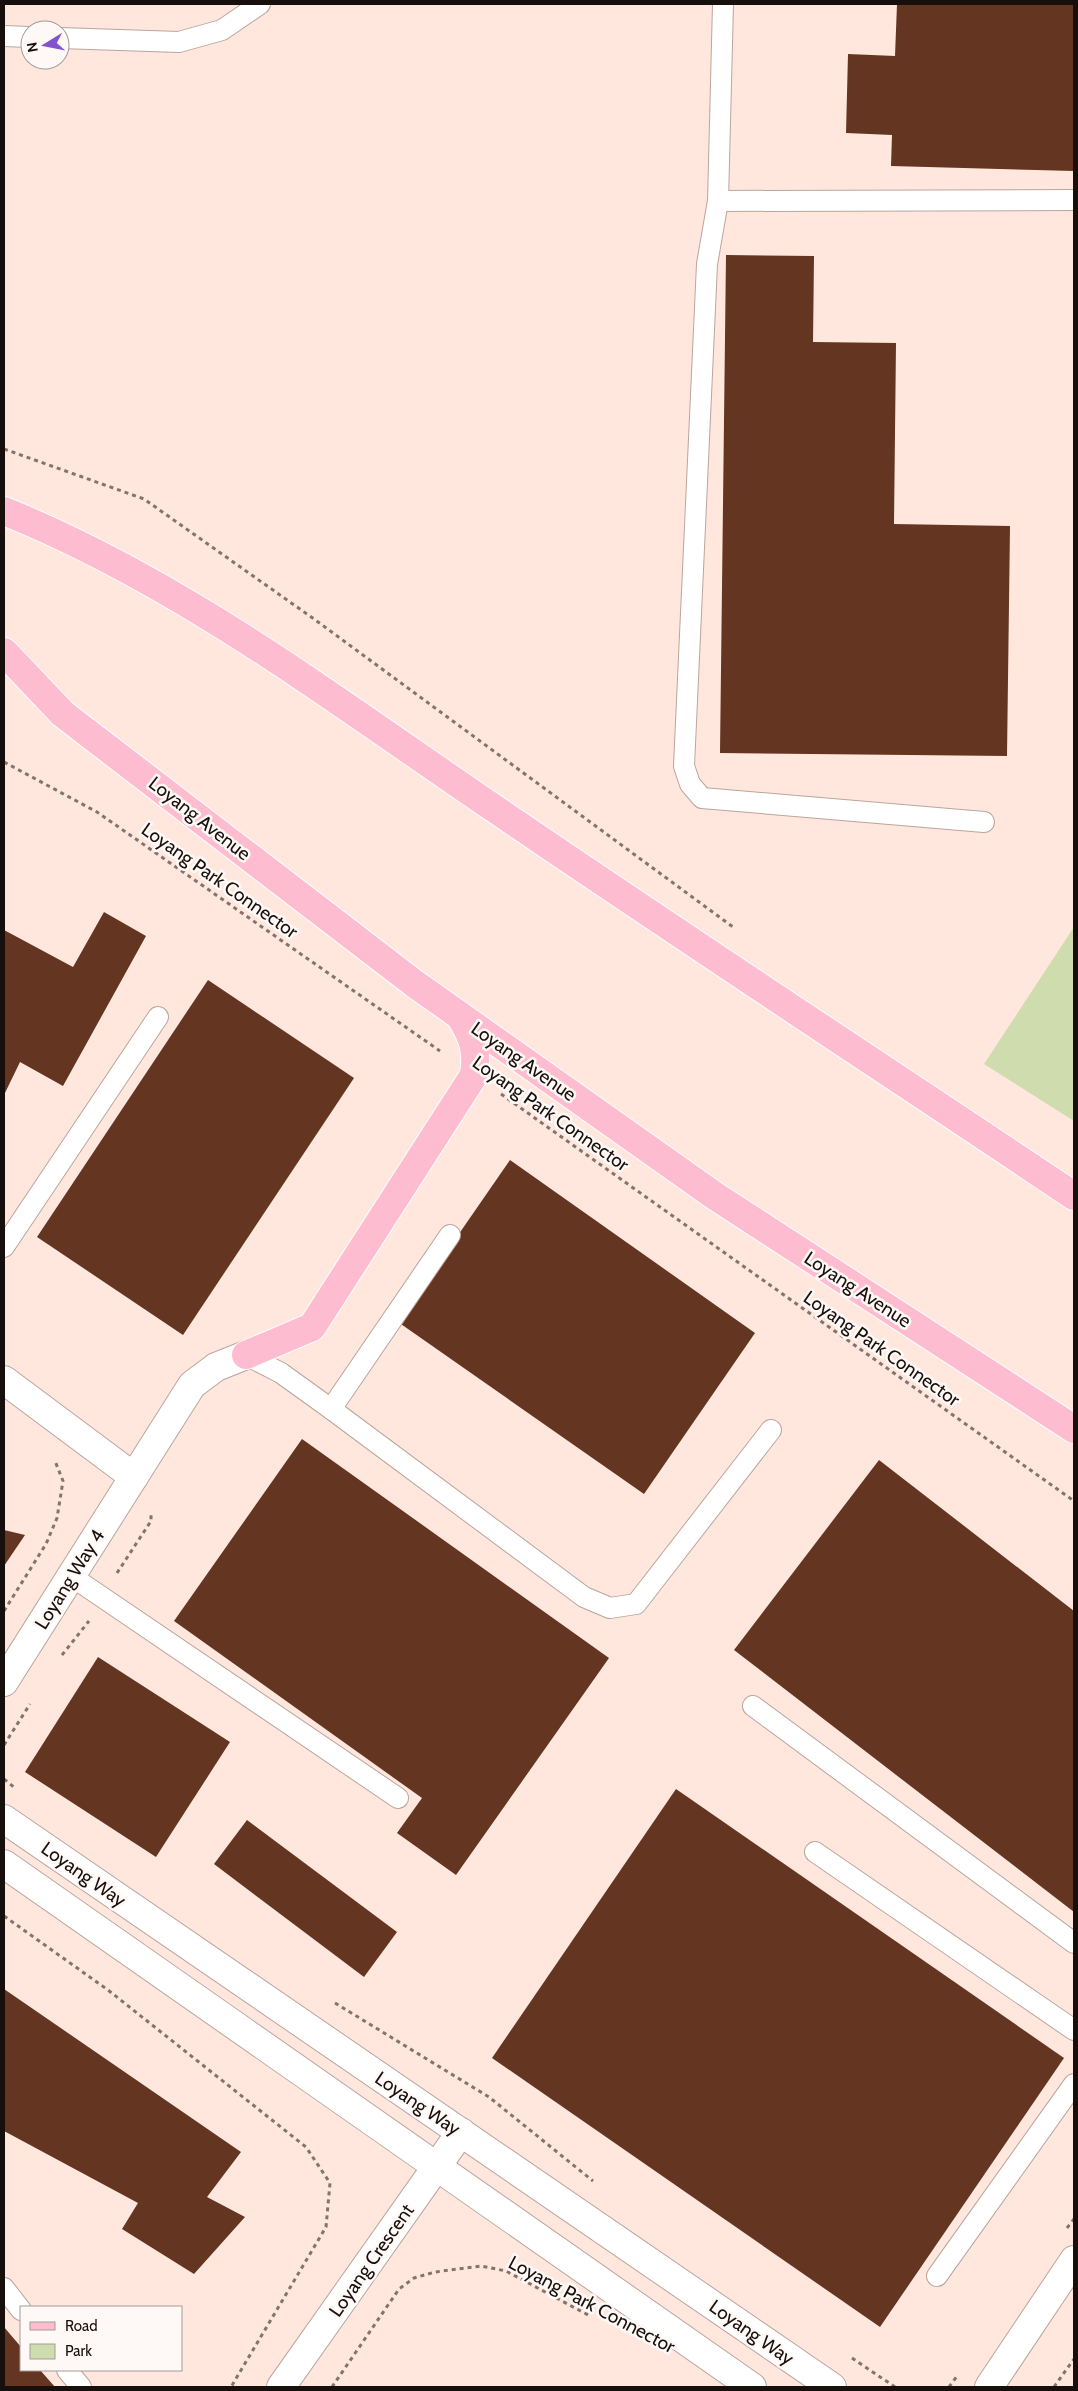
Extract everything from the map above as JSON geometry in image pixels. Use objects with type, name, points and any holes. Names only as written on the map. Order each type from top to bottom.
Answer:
[{"type":"main road","points":[[4,511],[114,563],[228,628],[546,844],[1074,1196]]},
{"type":"main road","name":"Loyang Avenue","points":[[4,652],[63,714],[415,984],[715,1196],[1074,1429]]},
{"type":"main road","points":[[246,1355],[312,1327],[474,1075],[476,1061],[473,1039],[460,1015]]},
{"type":"street","name":"Loyang Way 4","points":[[4,1682],[192,1385],[216,1367],[246,1355]]},
{"type":"street","points":[[4,1380],[134,1476]]},
{"type":"street","name":"Loyang Way","points":[[4,1818],[832,2387]]},
{"type":"street","name":"Loyang Way","points":[[4,1864],[752,2387]]},
{"type":"street","name":"Loyang Crescent","points":[[281,2387],[461,2132]]},
{"type":"street","points":[[989,2387],[1074,2260]]},
{"type":"lane","points":[[70,38],[179,42],[222,30],[260,4]]},
{"type":"lane","points":[[723,4],[718,201],[706,274],[684,766],[690,784],[702,798],[984,822]]},
{"type":"lane","points":[[4,36],[20,37]]},
{"type":"lane","points":[[718,201],[1074,200]]},
{"type":"lane","points":[[4,1248],[158,1017]]},
{"type":"lane","points":[[331,1409],[450,1235]]},
{"type":"lane","points":[[246,1355],[281,1373],[584,1597],[610,1608],[636,1604],[771,1430]]},
{"type":"lane","points":[[71,1576],[398,1798]]},
{"type":"lane","points":[[753,1706],[1074,1943]]},
{"type":"lane","points":[[815,1852],[1074,2030]]},
{"type":"lane","points":[[937,2276],[1074,2084]]},
{"type":"lane","points":[[4,2288],[20,2309]]},
{"type":"lane","points":[[68,2371],[81,2387]]},
{"type":"path","points":[[4,449],[144,499],[536,781]]},
{"type":"path","name":"Loyang Park Connector","points":[[4,762],[97,812],[474,1075],[1074,1501]]},
{"type":"path","points":[[4,1611],[46,1544],[57,1518],[63,1481],[53,1454]]},
{"type":"path","points":[[4,1916],[108,1990],[306,2147],[330,2183],[326,2226],[231,2387]]},
{"type":"path","points":[[489,2098],[598,2185]]},
{"type":"path","name":"Loyang Park Connector","points":[[332,2387],[399,2289],[414,2278],[435,2272],[481,2266],[506,2270],[593,2318]]},
{"type":"path","points":[[845,2354],[895,2387]]},
{"type":"path","points":[[1054,2387],[1074,2359]]},
{"type":"green space","points":[[1074,927],[1074,1121],[984,1064]]},
{"type":"building","points":[[897,4],[1074,4],[1074,171],[891,166],[892,135],[846,133],[848,54],[895,56]]},
{"type":"building","points":[[726,255],[814,256],[813,342],[896,343],[894,524],[1010,526],[1007,756],[720,753]]},
{"type":"building","points":[[104,912],[146,936],[63,1086],[20,1062],[4,1095],[4,930],[73,967]]},
{"type":"building","points":[[208,980],[354,1078],[183,1335],[37,1237]]},
{"type":"building","points":[[510,1160],[755,1333],[644,1494],[398,1322]]},
{"type":"building","points":[[302,1439],[609,1658],[456,1875],[397,1833],[422,1798],[174,1621]]},
{"type":"building","points":[[879,1460],[1074,1611],[1074,1912],[734,1650]]},
{"type":"building","points":[[4,1530],[25,1535],[4,1566]]},
{"type":"building","points":[[98,1657],[230,1742],[156,1857],[25,1772]]},
{"type":"building","points":[[676,1789],[1064,2058],[880,2327],[492,2058]]},
{"type":"building","points":[[247,1820],[397,1932],[364,1977],[214,1864]]},
{"type":"building","points":[[4,1989],[241,2152],[207,2197],[245,2217],[194,2274],[122,2229],[138,2203],[4,2131]]},
{"type":"building","points":[[4,2327],[20,2346],[20,2371],[41,2371],[55,2387],[4,2387]]}]
